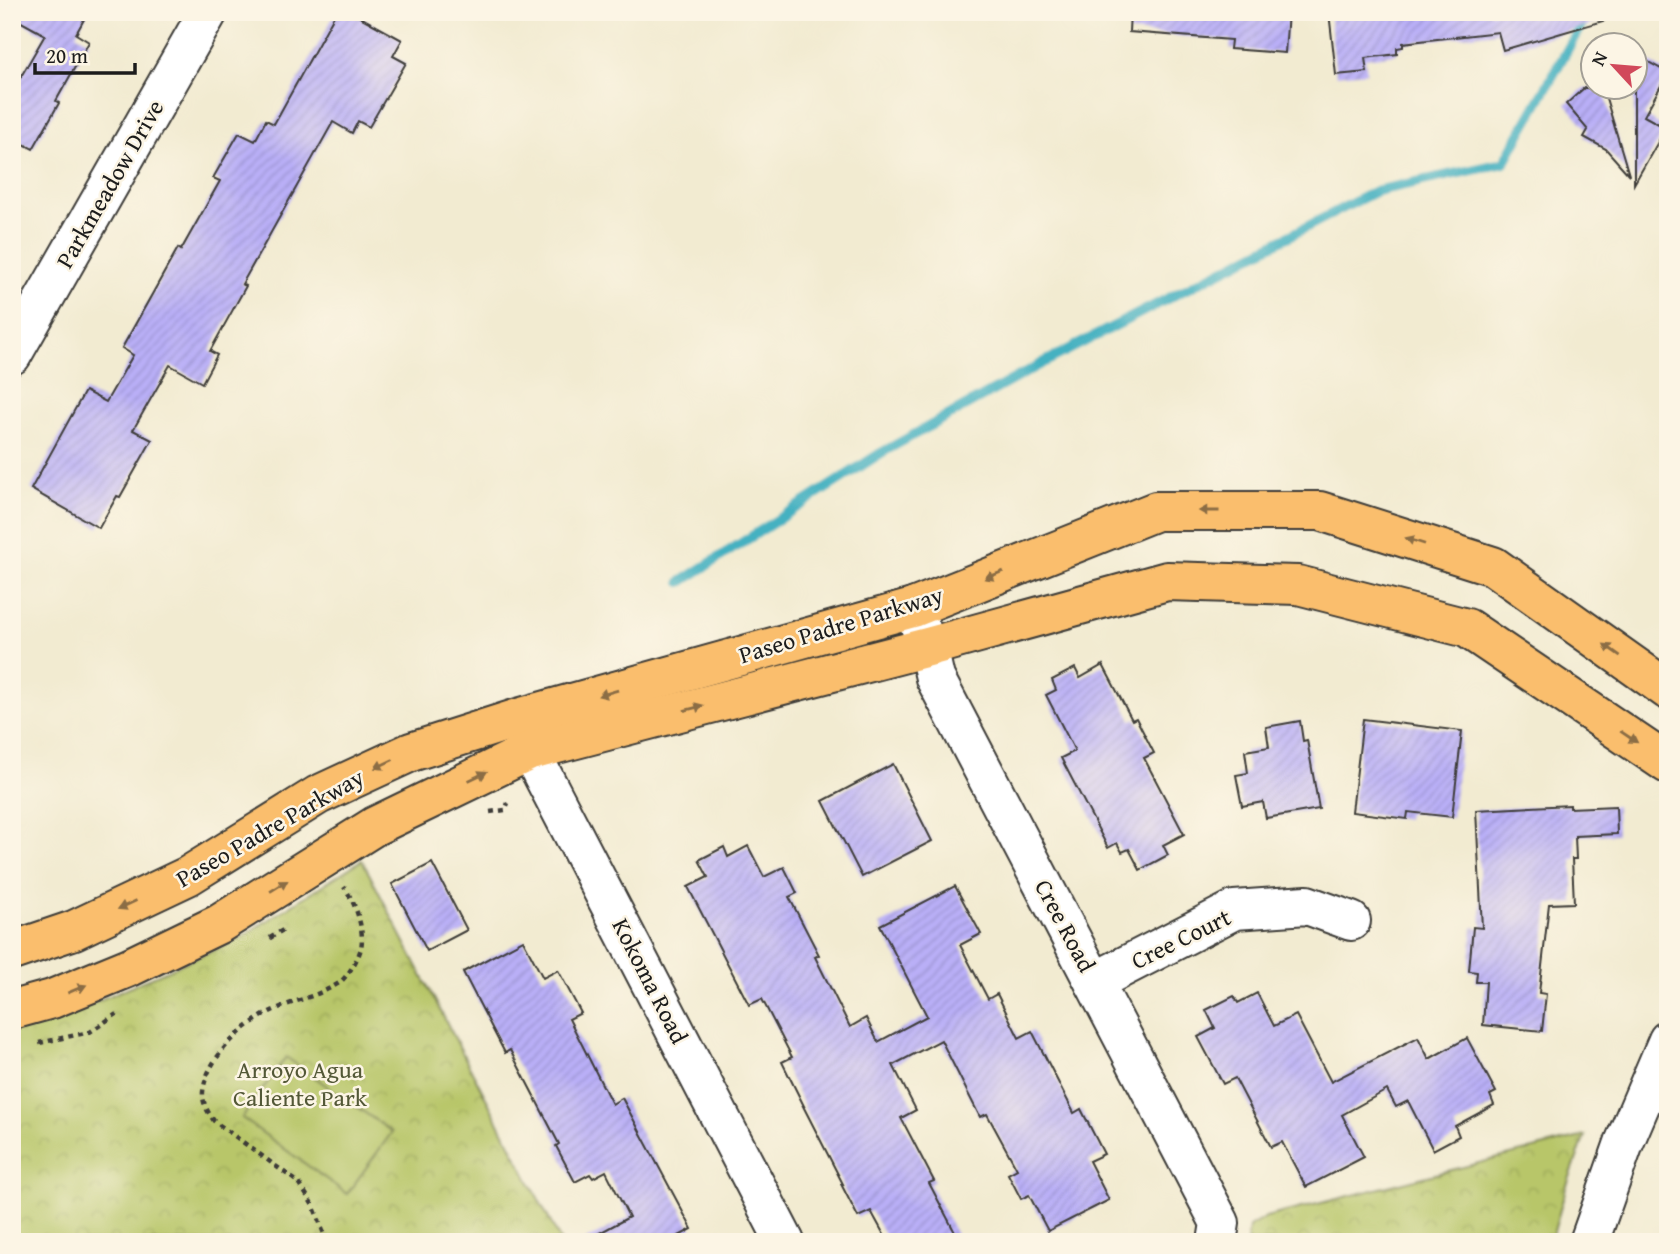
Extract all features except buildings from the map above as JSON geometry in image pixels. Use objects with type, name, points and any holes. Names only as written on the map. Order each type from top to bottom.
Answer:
[{"type":"main road","name":"Paseo Padre Parkway","points":[[12,1010],[52,999],[130,967],[219,924],[524,735],[913,608],[1156,511],[1320,511],[1493,566],[1668,690]]},
{"type":"main road","name":"Paseo Padre Parkway","points":[[12,951],[74,930],[188,876],[318,795],[411,752],[524,735],[928,647],[1167,581],[1298,585],[1468,628],[1668,764]]},
{"type":"street","name":"Parkmeadow Drive","points":[[12,355],[208,12]]},
{"type":"street","name":"Cree Road","points":[[913,608],[928,647],[935,678],[1220,1223],[1217,1242]]},
{"type":"street","name":"Kokoma Road","points":[[524,735],[785,1242]]},
{"type":"street","name":"Cree Court","points":[[1094,982],[1234,910],[1307,905],[1352,921]]},
{"type":"street","points":[[1589,1242],[1624,1143],[1668,1040]]},
{"type":"path","points":[[327,1242],[314,1207],[299,1183],[214,1121],[205,1108],[202,1094],[207,1074],[229,1042],[272,1011],[341,982],[354,964],[361,946],[360,929],[352,897],[344,887]]},
{"type":"path","points":[[267,939],[289,926]]},
{"type":"path","points":[[35,1043],[90,1032],[127,1007]]},
{"type":"green space","name":"Arroyo Agua Caliente Park","points":[[362,860],[561,1242],[12,1242],[12,1031],[84,1007],[240,938]]},
{"type":"green space","points":[[286,1057],[392,1132],[347,1194],[242,1118]]},
{"type":"green space","points":[[1585,1136],[1566,1188],[1551,1242],[1247,1242],[1249,1227],[1266,1217]]},
{"type":"waterway","points":[[681,582],[881,453],[1043,363],[1376,191],[1504,163],[1585,18]]}]
